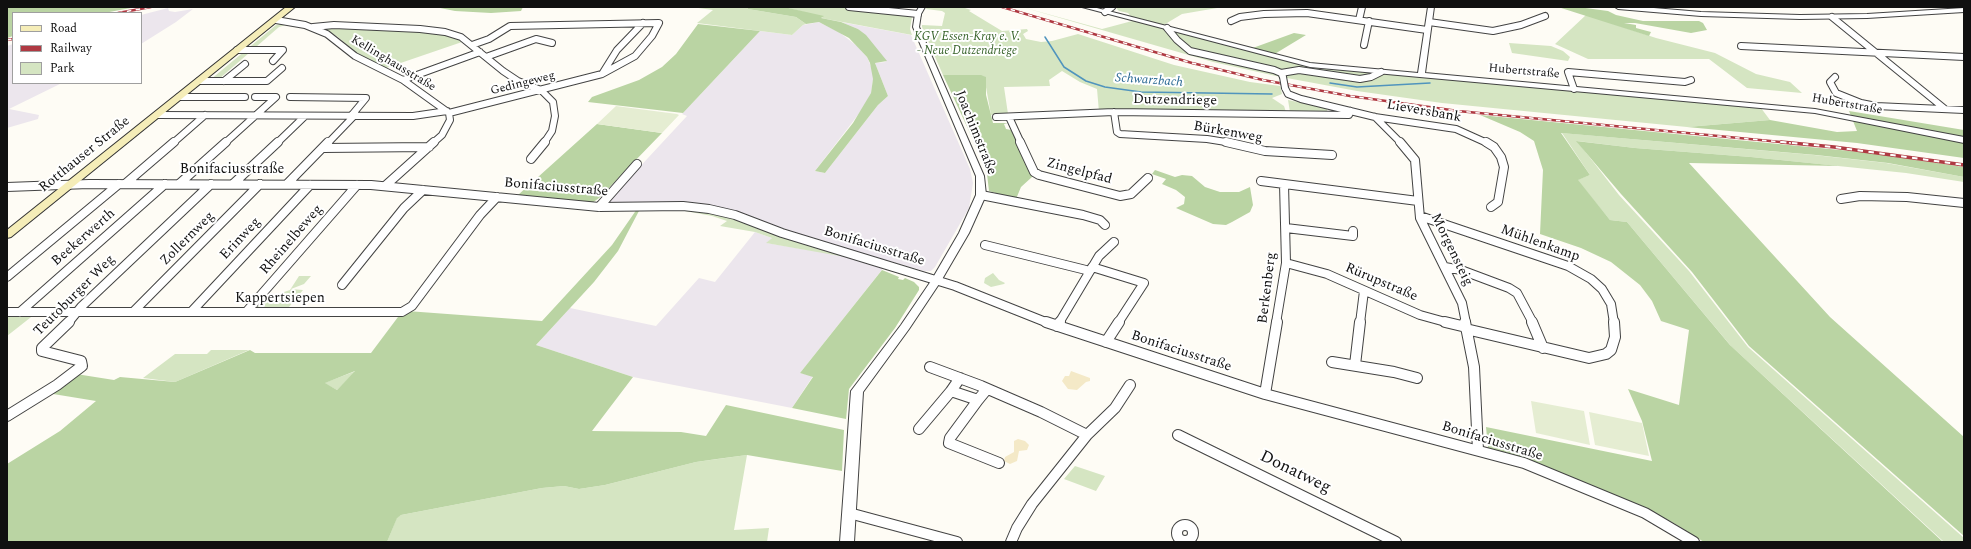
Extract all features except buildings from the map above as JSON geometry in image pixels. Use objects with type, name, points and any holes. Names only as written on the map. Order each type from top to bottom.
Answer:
[{"type":"main road","name":"Rotthauser Straße","points":[[7,235],[291,7]]},
{"type":"street","name":"Joachimstraße","points":[[847,542],[857,391],[905,327],[936,281],[964,233],[981,195],[980,176],[916,27],[920,10],[848,7]]},
{"type":"street","name":"Hubertstraße","points":[[1085,7],[1306,64],[1821,112],[1964,140]]},
{"type":"street","points":[[1105,12],[1112,7]]},
{"type":"street","points":[[1359,20],[1362,7]]},
{"type":"street","points":[[1421,75],[1431,7]]},
{"type":"street","points":[[1618,7],[1730,15],[1832,17],[1964,10]]},
{"type":"street","points":[[1230,21],[1240,17],[1257,15],[1293,13],[1320,14],[1427,30]]},
{"type":"street","points":[[1429,22],[1493,31],[1521,25],[1545,16]]},
{"type":"street","points":[[1832,17],[1945,109]]},
{"type":"street","name":"Kellinghausstraße","points":[[276,20],[289,20],[313,27],[333,38],[355,56],[403,80],[448,112]]},
{"type":"street","points":[[1364,45],[1369,21]]},
{"type":"street","name":"Gedingeweg","points":[[157,115],[413,116],[448,112],[602,74],[634,56],[659,26],[658,22],[643,23]]},
{"type":"street","points":[[472,45],[489,39],[510,26],[643,23]]},
{"type":"street","points":[[602,74],[617,50],[643,23]]},
{"type":"street","points":[[313,27],[368,26],[432,30],[456,35],[472,45],[510,76],[541,90],[553,102],[555,122],[547,140],[531,159]]},
{"type":"street","points":[[1167,28],[1177,40],[1190,51],[1274,70],[1282,75],[1288,94],[1297,98],[1375,117]]},
{"type":"street","points":[[486,57],[536,39],[552,43]]},
{"type":"street","points":[[1741,46],[1964,57]]},
{"type":"street","points":[[237,50],[283,50],[273,61]]},
{"type":"street","points":[[403,80],[480,52]]},
{"type":"street","points":[[224,81],[245,64]]},
{"type":"street","points":[[199,82],[267,81],[282,68]]},
{"type":"street","points":[[1282,75],[1298,70],[1360,78],[1372,76],[1381,72]]},
{"type":"street","points":[[1574,89],[1568,72],[1685,82],[1691,80]]},
{"type":"street","points":[[1835,77],[1830,82],[1832,89],[1842,96],[1854,101],[1876,106],[1964,110]]},
{"type":"street","points":[[179,97],[245,97]]},
{"type":"street","points":[[179,184],[276,97],[255,97]]},
{"type":"street","points":[[287,184],[323,148],[366,98],[290,97]]},
{"type":"street","points":[[385,186],[429,147],[447,128],[450,120],[448,112]]},
{"type":"street","name":"Dutzendriege","points":[[996,117],[1114,112],[1349,115],[1351,112]]},
{"type":"street","name":"Bürkenweg","points":[[1114,112],[1117,132],[1120,134],[1208,139],[1239,144],[1265,151],[1332,155]]},
{"type":"street","points":[[7,277],[205,115]]},
{"type":"street","points":[[233,184],[305,116]]},
{"type":"street","name":"Zingelpfad","points":[[1009,117],[1034,172],[1039,175],[1120,196],[1131,194],[1148,178]]},
{"type":"street","name":"Morgensteig","points":[[1375,117],[1406,148],[1415,160],[1417,168],[1418,201],[1423,226],[1446,267],[1462,303],[1474,367],[1478,450]]},
{"type":"street","name":"Lieversbank","points":[[1375,117],[1456,129],[1475,136],[1494,147],[1502,157],[1504,167],[1498,202],[1491,207]]},
{"type":"street","points":[[323,148],[429,147]]},
{"type":"street","points":[[599,206],[637,164]]},
{"type":"street","points":[[1261,181],[1418,201]]},
{"type":"street","name":"Bonifaciusstraße","points":[[7,187],[71,184],[357,185],[385,186],[599,206],[683,206],[716,210],[782,233],[954,286],[1057,326],[1265,394],[1478,450],[1524,464],[1644,513],[1671,527],[1694,542]]},
{"type":"street","name":"Beekerwerth","points":[[20,312],[165,184]]},
{"type":"street","name":"Teutoburger Weg","points":[[7,416],[57,385],[83,364],[81,361],[42,351],[42,348],[78,311],[212,184]]},
{"type":"street","name":"Zollernweg","points":[[134,311],[260,184]]},
{"type":"street","name":"Berkenberg","points":[[1265,394],[1286,263],[1284,184]]},
{"type":"street","name":"Erinweg","points":[[192,311],[310,185]]},
{"type":"street","name":"Rheinelbeweg","points":[[247,312],[357,185]]},
{"type":"street","points":[[342,285],[404,208],[424,190]]},
{"type":"street","points":[[981,195],[1083,215],[1100,220],[1105,225]]},
{"type":"street","points":[[1841,199],[1860,196],[1899,197],[1964,203]]},
{"type":"street","name":"Kappertsiepen","points":[[7,312],[398,312],[406,310],[412,306],[480,215],[497,197]]},
{"type":"street","name":"Mühlenkamp","points":[[1420,216],[1568,266],[1591,279],[1599,286],[1608,298],[1614,318],[1615,337],[1611,350],[1606,354],[1588,358],[1466,328]]},
{"type":"street","points":[[1286,228],[1353,236],[1353,231]]},
{"type":"street","points":[[1057,326],[1091,269],[1103,252],[1114,242]]},
{"type":"street","points":[[986,244],[1144,283],[1106,342]]},
{"type":"street","name":"Rürupstraße","points":[[1286,263],[1315,270],[1420,315],[1466,328]]},
{"type":"street","points":[[1446,267],[1461,270],[1509,288],[1517,293],[1531,318],[1543,348]]},
{"type":"street","points":[[1355,365],[1364,291]]},
{"type":"street","points":[[1332,362],[1355,365],[1417,378]]},
{"type":"street","points":[[930,368],[960,378],[1037,410],[1086,435]]},
{"type":"street","points":[[919,429],[960,378]]},
{"type":"street","points":[[1011,542],[1017,528],[1029,508],[1085,439],[1086,435],[1108,416],[1130,385]]},
{"type":"street","points":[[987,389],[950,438],[949,443],[999,463]]},
{"type":"street","points":[[951,391],[978,400]]},
{"type":"street","name":"Donatweg","points":[[1178,435],[1396,542]]},
{"type":"street","points":[[849,513],[938,540],[957,542]]},
{"type":"shaded area","points":[[168,8],[169,11],[175,12],[193,9],[176,22],[142,43],[142,15]]},
{"type":"shaded area","points":[[819,22],[839,32],[857,46],[867,57],[873,71],[871,93],[864,107],[815,171],[825,173],[878,105],[888,96],[875,63],[886,62],[858,29],[841,22],[911,35],[970,169],[973,183],[969,208],[935,267],[931,271],[924,271],[889,261],[800,373],[813,376],[792,408],[633,377],[536,345],[570,308],[656,326],[699,278],[715,282],[755,232],[772,238],[767,243],[814,251],[736,215],[611,204],[608,201],[687,116],[682,114],[760,31],[792,35],[803,25]]},
{"type":"shaded area","points":[[12,44],[12,84],[60,84],[9,109],[39,115],[38,119],[7,128],[7,46]]},
{"type":"green space","points":[[7,7],[136,7],[109,12],[12,12],[12,36],[7,38]]},
{"type":"green space","points":[[435,7],[523,7],[521,11],[491,13],[455,11]]},
{"type":"green space","points":[[691,7],[748,7],[748,9],[796,17],[806,24],[792,35],[697,23],[713,10]]},
{"type":"green space","points":[[748,7],[784,7],[824,16],[821,18],[841,22],[858,29],[866,35],[887,61],[875,63],[888,96],[878,105],[825,173],[815,171],[853,123],[871,93],[873,79],[870,63],[867,57],[849,38],[819,22],[806,24],[796,17],[748,9]]},
{"type":"green space","points":[[784,7],[837,7],[910,15],[912,17],[910,29],[912,35],[821,18],[823,17]]},
{"type":"green space","name":"KGV Essen-Kray e. V. - Neue Dutzendriege","points":[[927,7],[962,7],[971,10],[969,11],[1002,31],[1027,29],[1028,31],[1023,34],[1026,39],[1041,42],[1052,41],[1078,34],[1174,65],[1250,82],[1280,86],[1282,94],[1272,98],[1284,106],[1287,115],[1099,112],[1097,89],[1080,82],[1062,71],[1049,80],[1050,86],[1004,87],[1008,114],[991,115],[984,76],[943,75],[922,25],[942,26],[945,13],[942,11],[926,9]]},
{"type":"green space","points":[[1022,7],[1102,29],[1136,20],[1309,66],[1761,108],[1770,120],[1687,127],[1442,103],[1357,91],[1276,76],[1213,62]]},
{"type":"green space","points":[[1223,7],[1182,14],[1162,26],[1133,19],[1128,13],[1119,11],[1116,8]]},
{"type":"green space","points":[[1558,7],[1578,7],[1608,11],[1616,15],[1643,21],[1699,21],[1703,23],[1707,30],[1691,33],[1635,23],[1624,23],[1636,25],[1636,28],[1651,32],[1649,36]]},
{"type":"green space","points":[[1586,15],[1656,38],[1715,53],[1756,74],[1790,82],[1802,93],[1747,88],[1709,59],[1588,59],[1555,44]]},
{"type":"green space","points":[[698,24],[760,31],[683,113],[588,102],[592,97],[639,80],[662,67],[676,54]]},
{"type":"green space","points":[[276,25],[286,25],[279,27],[219,79],[210,80]]},
{"type":"green space","points":[[329,27],[437,33],[456,38],[462,42],[386,68],[355,52],[338,37],[325,29]]},
{"type":"green space","points":[[1294,33],[1306,35],[1273,55],[1250,49]]},
{"type":"green space","points":[[1509,43],[1551,46],[1563,51],[1570,57],[1568,61],[1512,53]]},
{"type":"green space","points":[[943,75],[981,75],[986,77],[986,95],[993,123],[1008,123],[1004,124],[1006,129],[1011,130],[1028,163],[1032,177],[1021,187],[1016,199],[989,191],[987,174],[983,161]]},
{"type":"green space","points":[[1288,100],[1327,108],[1327,113],[1290,112]]},
{"type":"green space","points":[[616,106],[679,115],[662,133],[597,124]]},
{"type":"green space","points":[[1849,111],[1964,130],[1964,158],[1857,143],[1687,127],[1770,120],[1837,132],[1857,131]]},
{"type":"green space","points":[[1480,115],[1871,153],[1964,167],[1964,177],[1888,163],[1816,155],[1561,133],[1590,175],[1578,180],[1610,220],[1627,222],[1730,345],[1943,542],[1704,542],[1672,522],[1643,508],[1523,459],[1488,448],[1486,427],[1652,461],[1642,421],[1628,389],[1679,405],[1689,330],[1661,321],[1652,301],[1640,285],[1611,262],[1581,248],[1540,234],[1543,170],[1534,141],[1520,132]]},
{"type":"green space","points":[[597,124],[662,133],[599,198],[592,203],[518,195]]},
{"type":"green space","points":[[1562,133],[1814,155],[1886,163],[1964,177],[1964,182],[1906,173],[1751,157],[1635,148],[1577,141],[1619,195],[1689,271],[1748,347],[1964,538],[1964,542],[1944,542],[1731,346],[1627,222],[1610,220],[1577,180],[1590,175]]},
{"type":"green space","points":[[1576,141],[1635,148],[1751,157],[1839,166],[1689,163],[1830,317],[1964,437],[1964,536],[1749,346],[1692,272],[1621,194]]},
{"type":"green space","points":[[1155,170],[1175,177],[1182,175],[1192,176],[1205,187],[1220,192],[1239,192],[1250,187],[1253,205],[1250,212],[1226,225],[1213,224],[1176,208],[1184,204],[1185,197],[1176,190],[1162,184],[1166,179],[1152,174]]},
{"type":"green space","points":[[669,207],[722,212],[874,262],[766,243],[772,238],[755,232],[720,226],[727,221],[712,216],[685,211],[639,211],[640,209]]},
{"type":"green space","points":[[637,209],[640,209],[618,251],[594,282],[536,345],[633,377],[592,431],[681,432],[706,436],[726,405],[844,430],[842,471],[747,455],[696,462],[605,485],[579,489],[564,486],[542,488],[401,515],[397,518],[387,542],[7,542],[7,464],[60,431],[96,401],[47,393],[76,374],[114,380],[120,377],[175,382],[250,350],[255,353],[371,353],[401,313],[407,311],[542,321],[612,245]],"holes":[[[355,371],[337,390],[325,383]]]},
{"type":"green space","points":[[882,270],[899,277],[898,279],[903,280],[905,278],[914,282],[919,287],[919,290],[895,328],[849,389],[846,419],[792,408],[813,377],[800,373]]},
{"type":"green space","points":[[993,273],[999,280],[1005,283],[991,287],[984,283],[985,278]]},
{"type":"green space","points":[[299,276],[311,276],[304,284],[291,289],[303,290],[289,307],[256,307],[275,295],[290,290]]},
{"type":"green space","points":[[7,314],[35,314],[7,336]]},
{"type":"green space","points":[[211,350],[249,350],[175,382],[143,378],[175,354],[207,354]]},
{"type":"green space","points":[[356,371],[337,390],[324,383]]},
{"type":"green space","points":[[1531,401],[1584,411],[1590,445],[1536,433]]},
{"type":"green space","points":[[1589,412],[1642,423],[1649,456],[1595,445]]},
{"type":"green space","points":[[747,455],[734,530],[769,528],[767,542],[387,542],[397,517],[401,515],[542,488],[564,486],[579,489],[605,485],[696,462]]},
{"type":"green space","points":[[1075,466],[1105,476],[1096,491],[1064,479]]},
{"type":"sand","points":[[1071,371],[1090,378],[1090,381],[1086,382],[1077,390],[1068,389],[1062,381],[1065,376],[1069,376]]},
{"type":"sand","points":[[1018,439],[1025,441],[1029,445],[1027,450],[1019,451],[1017,461],[1010,464],[1004,461],[1005,457],[1014,452],[1014,441]]},
{"type":"waterway","name":"Schwarzbach","points":[[1045,37],[1064,67],[1086,81],[1105,87],[1141,92],[1272,94]]},
{"type":"waterway","name":"Schwarzbach","points":[[1330,83],[1357,87],[1430,83]]},
{"type":"railway","points":[[124,12],[151,7]]},
{"type":"railway","points":[[1002,7],[1192,63],[1263,80],[1350,96],[1458,111],[1791,143]]},
{"type":"railway","points":[[7,40],[12,39]]},
{"type":"railway","points":[[1781,142],[1834,147],[1964,165]]}]
